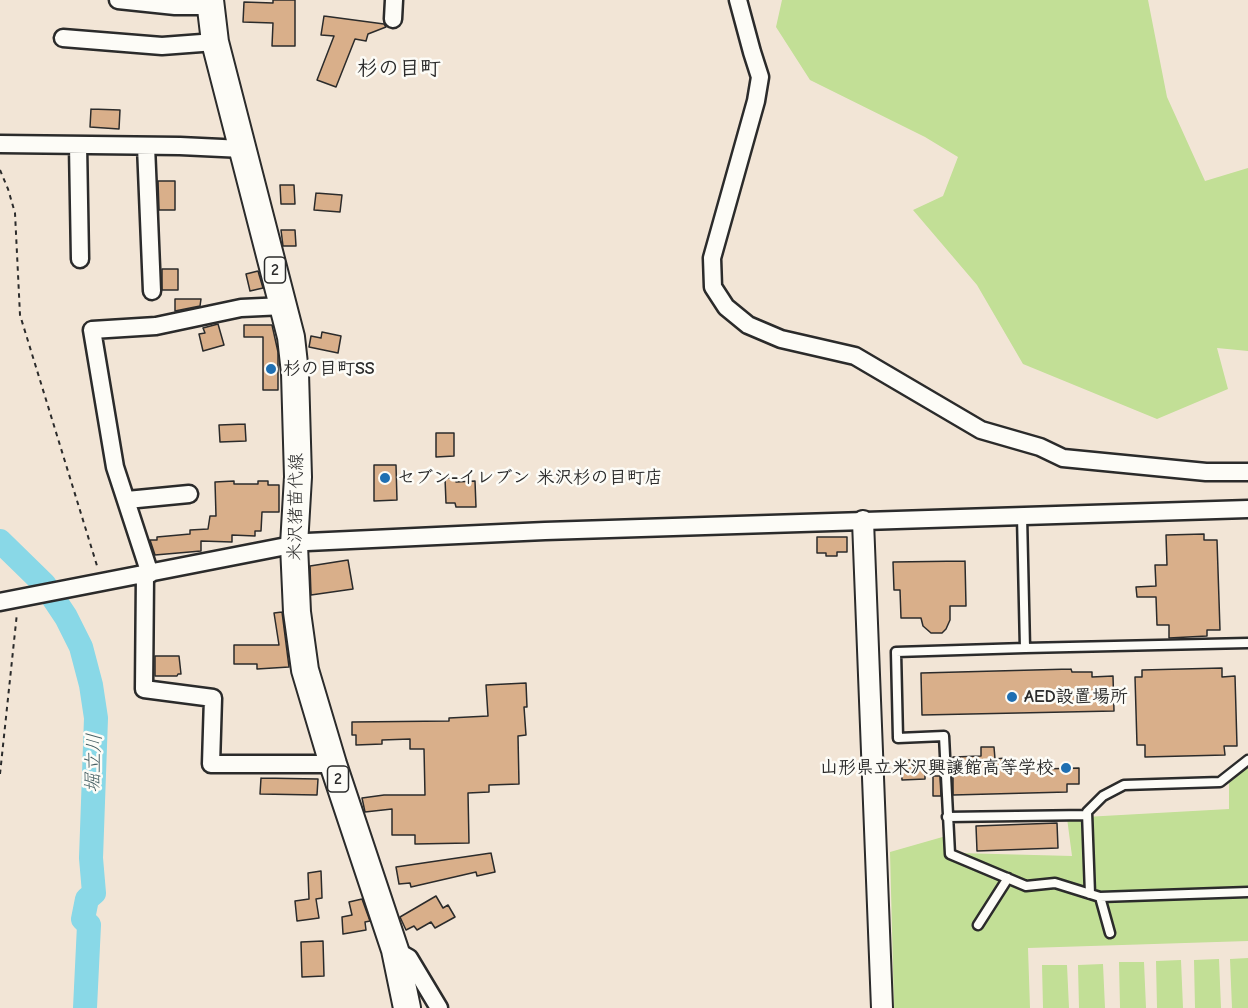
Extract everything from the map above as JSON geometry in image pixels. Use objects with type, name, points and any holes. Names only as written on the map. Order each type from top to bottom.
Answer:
[{"type":"main road","name":"米沢猪苗代線","points":[[210,3],[215,42],[291,337],[295,373],[298,477],[294,545],[297,612],[305,670],[333,764],[395,950],[407,1008]]},
{"type":"street","points":[[118,0],[175,6],[210,3]]},
{"type":"street","points":[[393,19],[394,0]]},
{"type":"street","points":[[738,0],[760,77],[756,101],[711,258],[714,287],[726,307],[748,326],[782,339],[855,356],[981,430],[1040,447],[1064,458],[1206,472],[1248,472]]},
{"type":"street","points":[[63,38],[162,46],[215,42]]},
{"type":"street","points":[[0,144],[243,149]]},
{"type":"street","points":[[78,145],[80,259]]},
{"type":"street","points":[[146,146],[152,291]]},
{"type":"street","points":[[284,306],[241,308],[156,326],[92,330],[115,467],[127,500],[147,574],[144,689],[213,698],[211,764],[333,764]]},
{"type":"street","points":[[127,500],[189,494]]},
{"type":"street","points":[[0,602],[307,542],[545,531],[1248,509]]},
{"type":"street","points":[[863,521],[882,1008]]},
{"type":"street","points":[[395,950],[409,958],[439,1008]]},
{"type":"lane","points":[[1022,516],[1025,648]]},
{"type":"lane","points":[[1248,643],[896,652],[898,738],[944,736],[950,854],[1026,886],[1055,883],[1100,897],[1248,892]]},
{"type":"lane","points":[[1090,894],[1087,812],[1102,796],[1124,785],[1221,782],[1248,760]]},
{"type":"lane","points":[[947,817],[1087,815]]},
{"type":"lane","points":[[978,925],[1008,879]]},
{"type":"lane","points":[[1100,897],[1110,933]]},
{"type":"path","points":[[0,170],[15,213],[20,315],[102,583]]},
{"type":"path","points":[[0,774],[26,597]]},
{"type":"green space","points":[[782,0],[1148,0],[1167,97],[1205,181],[1248,168],[1248,351],[1217,348],[1228,389],[1157,419],[1023,364],[977,285],[913,210],[943,196],[958,157],[925,137],[810,80],[776,27]]},
{"type":"green space","points":[[1248,766],[1248,941],[1028,948],[1030,1008],[894,1008],[890,852],[946,836],[958,853],[1072,856],[1067,818],[1229,809],[1229,783]]},
{"type":"green space","points":[[1248,958],[1248,1008],[1232,1008],[1230,959]]},
{"type":"green space","points":[[1219,959],[1221,1008],[1195,1008],[1194,960]]},
{"type":"green space","points":[[1181,960],[1183,1008],[1157,1008],[1156,961]]},
{"type":"green space","points":[[1119,962],[1144,962],[1146,1008],[1120,1008]]},
{"type":"green space","points":[[1103,964],[1105,1008],[1079,1008],[1078,965]]},
{"type":"green space","points":[[1042,965],[1067,965],[1069,1008],[1043,1008]]},
{"type":"building","points":[[273,0],[295,0],[295,46],[272,46],[273,23],[243,22],[244,2],[273,3]]},
{"type":"building","points":[[324,16],[384,24],[386,27],[368,34],[366,41],[355,39],[336,87],[317,80],[334,36],[321,35]]},
{"type":"building","points":[[91,109],[120,110],[119,129],[90,127]]},
{"type":"building","points":[[158,181],[175,181],[175,210],[159,210]]},
{"type":"building","points":[[280,185],[294,185],[295,204],[281,204]]},
{"type":"building","points":[[316,193],[342,195],[340,212],[314,210]]},
{"type":"building","points":[[281,230],[295,230],[296,246],[283,246]]},
{"type":"building","points":[[162,269],[178,269],[178,290],[162,290]]},
{"type":"building","points":[[258,271],[263,288],[250,291],[246,274]]},
{"type":"building","points":[[175,299],[201,299],[200,306],[175,311]]},
{"type":"building","points":[[218,324],[224,345],[203,351],[199,334],[205,333],[203,328]]},
{"type":"building","points":[[244,325],[272,325],[278,352],[278,390],[263,390],[263,337],[244,337]]},
{"type":"building","points":[[322,332],[341,336],[338,353],[309,347],[311,336],[321,338]]},
{"type":"building","points":[[245,424],[246,441],[220,442],[219,425]]},
{"type":"building","points":[[436,433],[454,433],[454,456],[436,457]]},
{"type":"building","name":"セブン-イレブン 米沢杉の目町店","points":[[374,465],[396,465],[397,500],[374,501]]},
{"type":"building","points":[[445,478],[456,478],[456,482],[475,481],[476,507],[456,507],[455,503],[446,503]]},
{"type":"building","points":[[234,481],[234,484],[258,484],[258,481],[268,481],[268,485],[279,485],[279,512],[262,512],[261,531],[255,531],[255,536],[232,535],[232,542],[201,541],[201,551],[155,555],[150,540],[157,540],[157,537],[190,534],[190,530],[208,529],[210,516],[216,516],[215,482]]},
{"type":"building","points":[[1204,534],[1204,540],[1217,540],[1220,630],[1207,630],[1207,636],[1169,638],[1169,625],[1157,625],[1156,597],[1137,597],[1136,587],[1156,586],[1155,565],[1167,565],[1166,535]]},
{"type":"building","points":[[817,537],[847,537],[847,552],[837,552],[837,556],[817,553]]},
{"type":"building","points":[[348,560],[353,589],[311,595],[310,566]]},
{"type":"building","points":[[965,561],[966,606],[950,606],[950,620],[942,633],[931,633],[923,626],[921,618],[901,618],[900,590],[894,590],[893,562]]},
{"type":"building","points":[[282,612],[289,667],[257,669],[257,664],[234,664],[234,645],[279,645],[274,613]]},
{"type":"building","points":[[155,656],[179,656],[181,674],[155,676]]},
{"type":"building","points":[[1222,668],[1222,677],[1235,676],[1237,746],[1224,746],[1225,755],[1145,757],[1145,745],[1137,745],[1135,677],[1142,677],[1142,670]]},
{"type":"building","points":[[1071,669],[1072,672],[1092,672],[1092,677],[1113,676],[1114,711],[922,715],[921,673]]},
{"type":"building","points":[[526,683],[527,707],[524,707],[526,735],[518,736],[519,784],[489,785],[489,792],[468,793],[469,843],[415,844],[415,835],[392,835],[392,809],[365,812],[362,798],[384,795],[425,795],[424,749],[410,749],[410,739],[382,740],[382,744],[356,745],[356,735],[352,735],[352,722],[449,721],[449,718],[488,716],[486,685]]},
{"type":"building","points":[[981,747],[994,747],[995,759],[1005,758],[1006,770],[1079,768],[1079,784],[1067,784],[1067,792],[953,795],[953,757],[981,756]]},
{"type":"building","points":[[901,760],[925,760],[925,779],[902,780]]},
{"type":"building","points":[[933,776],[940,776],[941,796],[933,796]]},
{"type":"building","points":[[261,778],[318,779],[317,795],[260,794]]},
{"type":"building","points":[[1057,823],[1058,848],[977,851],[976,826]]},
{"type":"building","points":[[491,853],[495,872],[477,876],[476,872],[411,887],[410,883],[399,884],[396,867]]},
{"type":"building","points":[[321,871],[322,898],[316,899],[319,918],[297,921],[295,901],[309,899],[308,873]]},
{"type":"building","points":[[436,896],[443,908],[448,905],[455,917],[435,928],[431,922],[417,930],[414,926],[406,930],[400,917]]},
{"type":"building","points":[[362,899],[370,921],[365,922],[366,930],[343,934],[342,917],[352,915],[349,902]]},
{"type":"building","points":[[323,941],[324,976],[302,977],[301,942]]},
{"type":"waterway","name":"堀立川","points":[[0,541],[44,584],[66,617],[81,647],[91,685],[96,718],[91,858],[94,893],[87,899],[83,919],[89,925],[85,1008]]},
{"type":"place","name":"杉の目町SS","points":[[271,369]]},
{"type":"place","name":"セブン-イレブン 米沢杉の目町店","points":[[385,478]]},
{"type":"place","name":"AED設置場所","points":[[1012,697]]},
{"type":"place","name":"山形県立米沢興譲館高等学校","points":[[1066,768]]},
{"type":"district","name":"杉の目町","points":[[399,69]]}]
